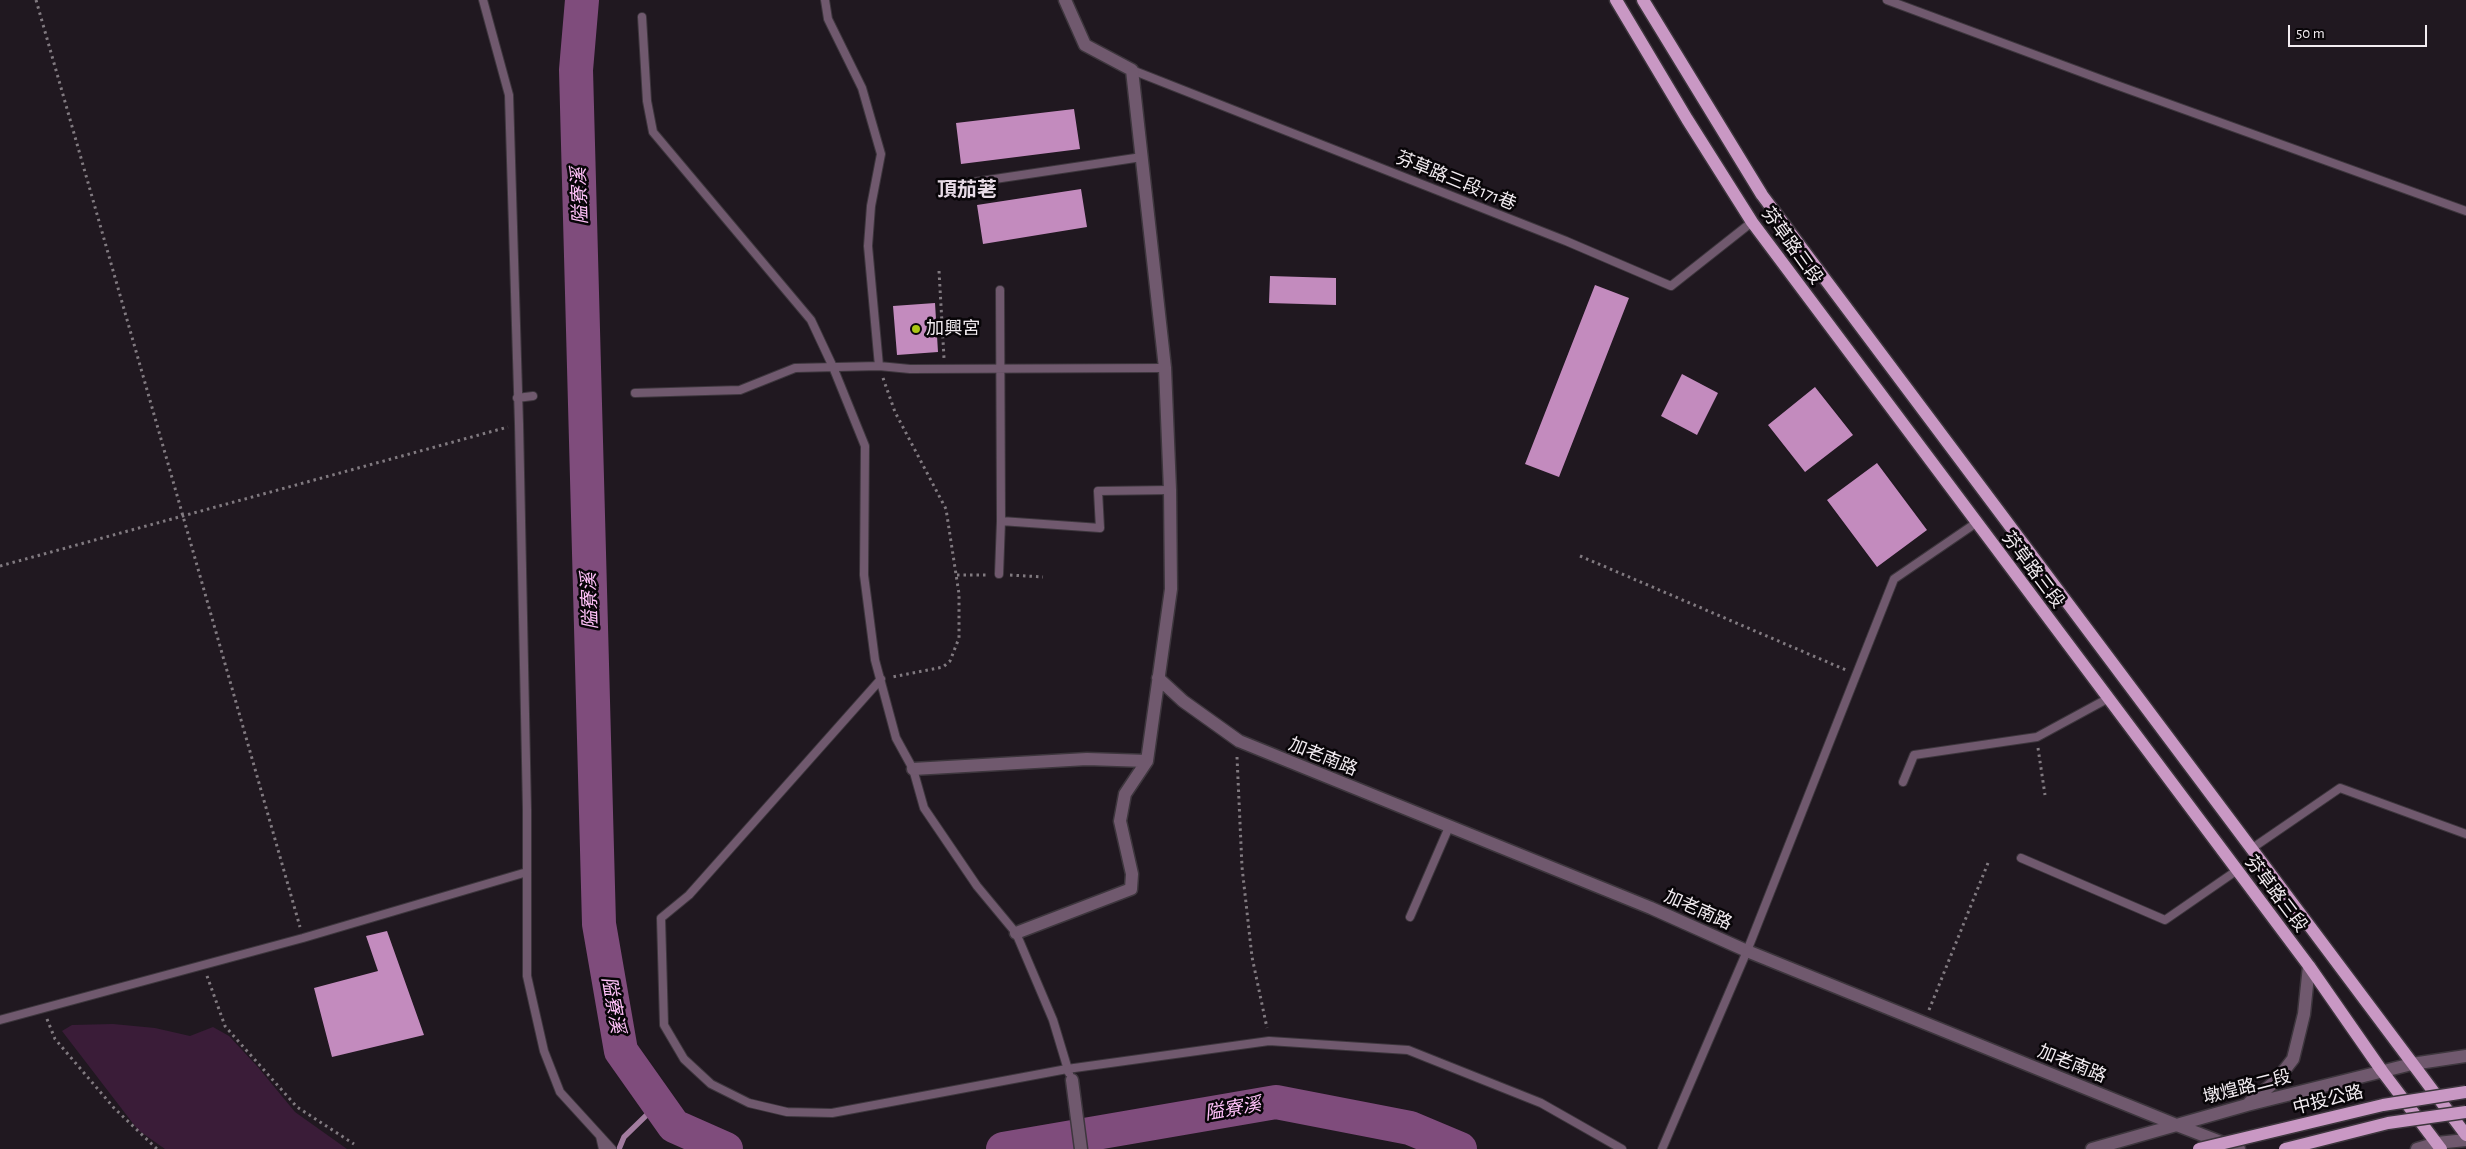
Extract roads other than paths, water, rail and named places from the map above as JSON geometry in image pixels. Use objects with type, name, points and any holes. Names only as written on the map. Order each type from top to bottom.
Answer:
[{"type":"main road","name":"芬草路三段","points":[[1616,0],[1686,119],[1752,222],[2107,699],[2309,966],[2382,1071],[2439,1146]]},
{"type":"main road","name":"芬草路三段","points":[[1643,0],[1762,194],[2466,1135]]},
{"type":"main road","name":"中投公路","points":[[2199,1149],[2384,1105],[2466,1092]]},
{"type":"main road","points":[[2285,1149],[2388,1124],[2466,1112]]},
{"type":"street","points":[[1016,933],[1131,889],[1132,874],[1120,821],[1125,794],[1147,761],[1171,589],[1170,490],[1165,368],[1132,70],[1085,45],[1065,0]]},
{"type":"street","name":"加老南路","points":[[1158,678],[1183,701],[1239,741],[1651,908],[1747,951],[2239,1149]]},
{"type":"street","points":[[913,769],[1087,758],[1147,761]]},
{"type":"street","points":[[2247,1105],[2276,1081],[2293,1059],[2304,1014],[2309,966]]},
{"type":"street","name":"墩煌路二段","points":[[2092,1149],[2174,1124],[2382,1071],[2412,1064],[2466,1056]]},
{"type":"street","points":[[1069,1075],[1081,1149]]},
{"type":"street","points":[[2417,1149],[2466,1140]]},
{"type":"lane","points":[[483,0],[509,95],[519,424],[527,872],[527,976],[544,1051],[560,1092],[612,1149]]},
{"type":"lane","points":[[825,0],[828,19],[862,88],[881,154],[871,206],[868,246],[879,366]]},
{"type":"lane","points":[[1886,0],[2466,211]]},
{"type":"lane","points":[[642,16],[647,101],[653,132],[811,320],[833,367],[865,446],[864,574],[875,660],[896,738],[913,769],[924,808],[978,886],[1016,933],[1053,1020],[1069,1075]]},
{"type":"lane","name":"芬草路三段171巷","points":[[1132,70],[1538,230],[1671,286],[1752,222]]},
{"type":"lane","points":[[968,183],[1142,157]]},
{"type":"lane","points":[[999,574],[1001,521],[1000,290]]},
{"type":"lane","points":[[635,393],[740,390],[795,368],[879,366],[945,368],[1165,368]]},
{"type":"lane","points":[[517,398],[534,396]]},
{"type":"lane","points":[[1001,521],[1100,528],[1098,491],[1170,490]]},
{"type":"lane","points":[[1662,1149],[1747,951],[1858,676],[1894,579],[1976,523]]},
{"type":"lane","points":[[881,679],[689,895],[661,918],[664,1025],[684,1059],[711,1084],[749,1103],[787,1112],[832,1113],[1270,1041],[1408,1050],[1541,1103],[1622,1149]]},
{"type":"lane","points":[[1903,782],[1914,755],[2037,736],[2107,699]]},
{"type":"lane","points":[[2251,849],[2340,788],[2466,834]]},
{"type":"lane","points":[[1410,917],[1449,827]]},
{"type":"lane","points":[[2021,858],[2165,920],[2236,871]]},
{"type":"lane","points":[[0,1020],[303,938],[527,872]]},
{"type":"lane","points":[[600,1136],[603,1149]]},
{"type":"waterway","name":"隘寮溪","points":[[582,0],[576,70],[599,924],[621,1051],[674,1126],[726,1149]]},
{"type":"waterway","name":"隘寮溪","points":[[1003,1149],[1276,1102],[1410,1128],[1460,1149]]},
{"type":"waterway","points":[[619,1149],[624,1137],[658,1104]]},
{"type":"place","name":"加興宮","points":[[916,329]]},
{"type":"district","name":"頂茄荖","points":[[967,190]]}]
